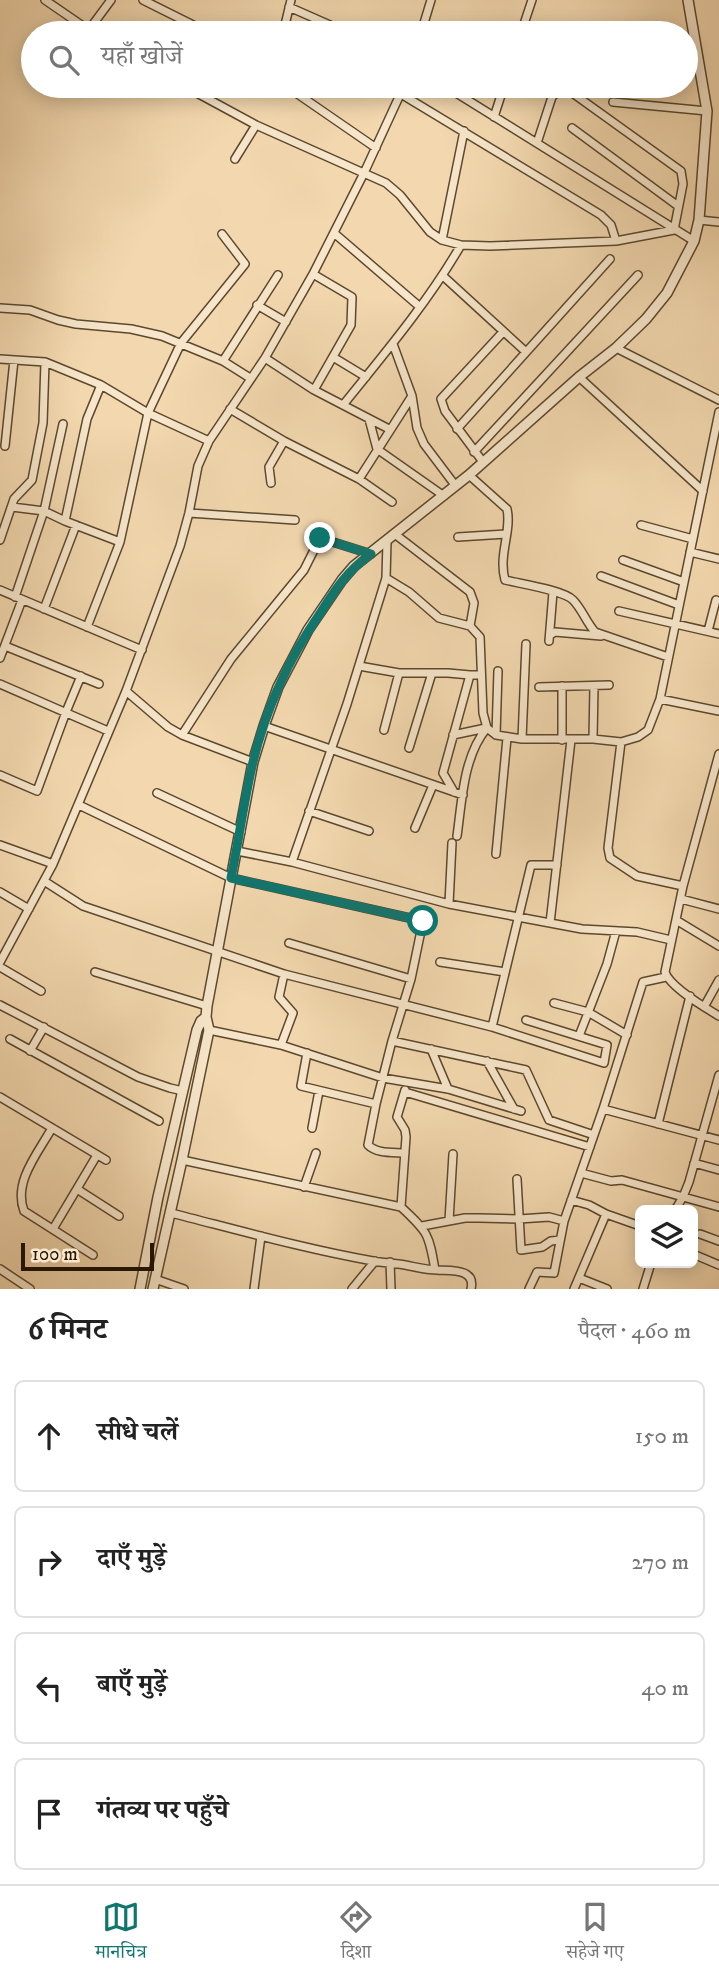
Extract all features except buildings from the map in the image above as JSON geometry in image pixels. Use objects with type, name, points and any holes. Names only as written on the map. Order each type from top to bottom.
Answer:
[{"type":"street","points":[[45,0],[75,21]]},
{"type":"street","points":[[98,21],[111,0]]},
{"type":"street","points":[[143,0],[184,21]]},
{"type":"street","points":[[425,21],[431,0]]},
{"type":"street","points":[[526,21],[532,0]]},
{"type":"street","points":[[688,0],[692,21]]},
{"type":"street","points":[[290,4],[324,21]]},
{"type":"street","points":[[184,1289],[154,1284],[183,1160],[209,1030],[207,1006],[253,762],[278,687],[308,630],[354,566],[443,496],[616,348],[646,319],[667,293],[694,242],[699,220],[707,111],[698,58]]},
{"type":"street","points":[[206,98],[256,125],[386,183],[400,195],[430,232],[442,240],[461,245],[490,246],[616,241],[674,230]]},
{"type":"street","points":[[303,98],[376,148]]},
{"type":"street","points":[[41,991],[0,965],[53,864],[126,691],[180,546],[198,466],[209,441],[265,358],[313,274],[399,98]]},
{"type":"street","points":[[408,98],[601,215],[611,225],[616,241]]},
{"type":"street","points":[[465,98],[694,242]]},
{"type":"street","points":[[494,117],[501,98]]},
{"type":"street","points":[[537,143],[552,98]]},
{"type":"street","points":[[580,98],[681,171],[683,184],[674,230]]},
{"type":"street","points":[[613,102],[707,111]]},
{"type":"street","points":[[235,159],[256,125]]},
{"type":"street","points":[[572,128],[678,206]]},
{"type":"street","points":[[442,240],[464,131]]},
{"type":"street","points":[[699,220],[719,222]]},
{"type":"street","points":[[334,233],[420,307]]},
{"type":"street","points":[[87,627],[120,542],[148,413],[181,343],[245,264],[222,234]]},
{"type":"street","points":[[343,405],[393,344],[443,276],[461,245]]},
{"type":"street","points":[[457,429],[610,259]]},
{"type":"street","points":[[313,274],[352,297],[351,325],[314,390]]},
{"type":"street","points":[[223,361],[278,275]]},
{"type":"street","points":[[474,452],[638,275]]},
{"type":"street","points":[[443,276],[526,352]]},
{"type":"street","points":[[257,305],[286,322]]},
{"type":"street","points":[[0,308],[30,310],[76,324],[149,332],[223,361],[250,378]]},
{"type":"street","points":[[503,332],[441,399],[445,411],[474,452],[476,468],[507,509],[502,561],[505,580],[567,595],[595,632],[668,657]]},
{"type":"street","points":[[393,344],[412,396],[417,428],[424,444],[455,485]]},
{"type":"street","points":[[616,348],[719,400]]},
{"type":"street","points":[[333,357],[366,377]]},
{"type":"street","points":[[265,358],[314,390],[389,429]]},
{"type":"street","points":[[0,359],[45,362],[101,385],[148,413],[209,441]]},
{"type":"street","points":[[5,446],[14,360]]},
{"type":"street","points":[[0,540],[15,499],[32,480],[43,423],[45,362]]},
{"type":"street","points":[[579,377],[703,491]]},
{"type":"street","points":[[65,521],[87,419],[101,385]]},
{"type":"street","points":[[359,479],[412,396]]},
{"type":"street","points":[[230,408],[284,441],[359,479],[392,502]]},
{"type":"street","points":[[386,578],[409,592],[439,618],[470,626],[480,637],[483,713],[487,728],[496,735],[522,739],[593,739],[621,742],[638,737],[648,730],[660,699],[719,411]]},
{"type":"street","points":[[369,419],[377,449],[443,496]]},
{"type":"street","points":[[0,658],[44,511],[63,424]]},
{"type":"street","points":[[271,483],[269,467],[284,441]]},
{"type":"street","points":[[12,507],[44,511],[120,542]]},
{"type":"street","points":[[189,513],[295,520]]},
{"type":"street","points":[[44,609],[76,525]]},
{"type":"street","points":[[641,525],[693,540]]},
{"type":"street","points":[[458,537],[506,534]]},
{"type":"street","points":[[182,735],[231,659],[304,570],[320,538],[371,554]]},
{"type":"street","points":[[292,862],[386,578],[391,538]]},
{"type":"street","points":[[391,538],[470,592],[474,603],[470,626]]},
{"type":"street","points":[[690,552],[719,559]]},
{"type":"street","points":[[623,560],[684,582]]},
{"type":"street","points":[[601,576],[679,604]]},
{"type":"street","points":[[0,590],[142,650]]},
{"type":"street","points":[[553,592],[550,638],[555,632],[605,636]]},
{"type":"street","points":[[708,631],[716,600]]},
{"type":"street","points":[[620,611],[719,634]]},
{"type":"street","points":[[522,739],[526,644]]},
{"type":"street","points":[[5,646],[99,684]]},
{"type":"street","points":[[359,666],[399,673],[481,675]]},
{"type":"street","points":[[496,735],[498,671]]},
{"type":"street","points":[[384,730],[399,673]]},
{"type":"street","points":[[409,748],[432,673]]},
{"type":"street","points":[[454,792],[443,773],[470,675]]},
{"type":"street","points":[[0,775],[37,791],[81,676]]},
{"type":"street","points":[[0,684],[108,731]]},
{"type":"street","points":[[539,687],[609,685]]},
{"type":"street","points":[[562,686],[562,740]]},
{"type":"street","points":[[593,739],[594,686]]},
{"type":"street","points":[[126,691],[168,727],[182,735],[253,762]]},
{"type":"street","points":[[660,699],[719,710]]},
{"type":"street","points":[[264,726],[463,795]]},
{"type":"street","points":[[453,735],[487,728]]},
{"type":"street","points":[[449,904],[455,840],[463,795],[476,744],[487,728]]},
{"type":"street","points":[[496,854],[507,738]]},
{"type":"street","points":[[550,923],[571,740]]},
{"type":"street","points":[[621,742],[608,848],[610,859],[637,876],[683,886]]},
{"type":"street","points":[[719,754],[683,886],[665,966],[666,977],[719,1016]]},
{"type":"street","points":[[415,828],[433,785]]},
{"type":"street","points":[[157,793],[241,832]]},
{"type":"street","points":[[79,806],[231,878],[423,921],[411,979],[392,1041],[368,1145],[378,1151],[405,1153]]},
{"type":"street","points":[[309,811],[369,831]]},
{"type":"street","points":[[0,845],[53,864]]},
{"type":"street","points":[[237,851],[292,862],[449,904],[582,929],[637,932],[671,940]]},
{"type":"street","points":[[492,1027],[531,864],[557,865]]},
{"type":"street","points":[[44,881],[83,906],[285,974],[492,1027],[604,1063],[607,1045],[526,1020]]},
{"type":"street","points":[[0,892],[29,909]]},
{"type":"street","points":[[681,899],[719,909]]},
{"type":"street","points":[[676,920],[719,946]]},
{"type":"street","points":[[579,1036],[607,964],[616,931]]},
{"type":"street","points":[[289,943],[411,979]]},
{"type":"street","points":[[440,962],[505,972]]},
{"type":"street","points":[[96,972],[207,1006]]},
{"type":"street","points":[[281,1045],[293,1013],[279,997],[285,974]]},
{"type":"street","points":[[529,1289],[537,1272],[554,1273],[564,1221],[643,982],[666,977]]},
{"type":"street","points":[[704,1007],[719,980]]},
{"type":"street","points":[[658,1124],[690,996]]},
{"type":"street","points":[[554,1003],[589,1012],[627,1035]]},
{"type":"street","points":[[0,1005],[136,1076],[183,1091]]},
{"type":"street","points":[[140,1289],[158,1197],[197,1030],[206,1017]]},
{"type":"street","points":[[30,1051],[44,1027]]},
{"type":"street","points":[[209,1030],[281,1045],[383,1078],[448,1089],[517,1110],[486,1061]]},
{"type":"street","points":[[10,1040],[159,1121]]},
{"type":"street","points":[[392,1041],[526,1070],[549,1120],[594,1135]]},
{"type":"street","points":[[431,1049],[448,1089]]},
{"type":"street","points":[[307,1053],[301,1086],[376,1104]]},
{"type":"street","points":[[678,1205],[715,1103],[719,1076]]},
{"type":"street","points":[[401,1207],[405,1130],[398,1122],[397,1116],[407,1082]]},
{"type":"street","points":[[312,1128],[319,1091]]},
{"type":"street","points":[[405,1091],[590,1147]]},
{"type":"street","points":[[0,1097],[106,1160]]},
{"type":"street","points":[[603,1109],[719,1140]]},
{"type":"street","points":[[52,1128],[24,1178],[20,1195],[24,1210],[93,1255]]},
{"type":"street","points":[[304,1187],[316,1153]]},
{"type":"street","points":[[449,1221],[453,1154]]},
{"type":"street","points":[[53,1229],[97,1155]]},
{"type":"street","points":[[183,1160],[401,1207],[422,1226],[429,1238],[435,1270]]},
{"type":"street","points":[[694,1163],[719,1170]]},
{"type":"street","points":[[581,1173],[611,1181],[622,1180],[719,1207]]},
{"type":"street","points":[[517,1179],[521,1250],[542,1247],[551,1241],[560,1240]]},
{"type":"street","points":[[77,1189],[119,1216]]},
{"type":"street","points":[[571,1200],[635,1224]]},
{"type":"street","points":[[171,1213],[375,1261],[435,1270],[455,1270],[466,1273],[471,1279],[472,1287],[481,1289]]},
{"type":"street","points":[[574,1289],[606,1214]]},
{"type":"street","points":[[422,1226],[479,1218],[549,1217],[564,1221]]},
{"type":"street","points":[[700,1234],[719,1241]]},
{"type":"street","points":[[254,1289],[261,1236]]},
{"type":"street","points":[[698,1256],[719,1265]]},
{"type":"street","points":[[352,1289],[375,1261]]},
{"type":"street","points":[[390,1262],[391,1289]]},
{"type":"street","points":[[643,1289],[649,1268]]},
{"type":"street","points":[[0,1269],[30,1289]]},
{"type":"street","points":[[579,1278],[607,1289]]},
{"type":"route","points":[[320,538],[371,554],[354,566],[342,580],[308,630],[278,687],[253,762],[231,878],[423,921]]}]
